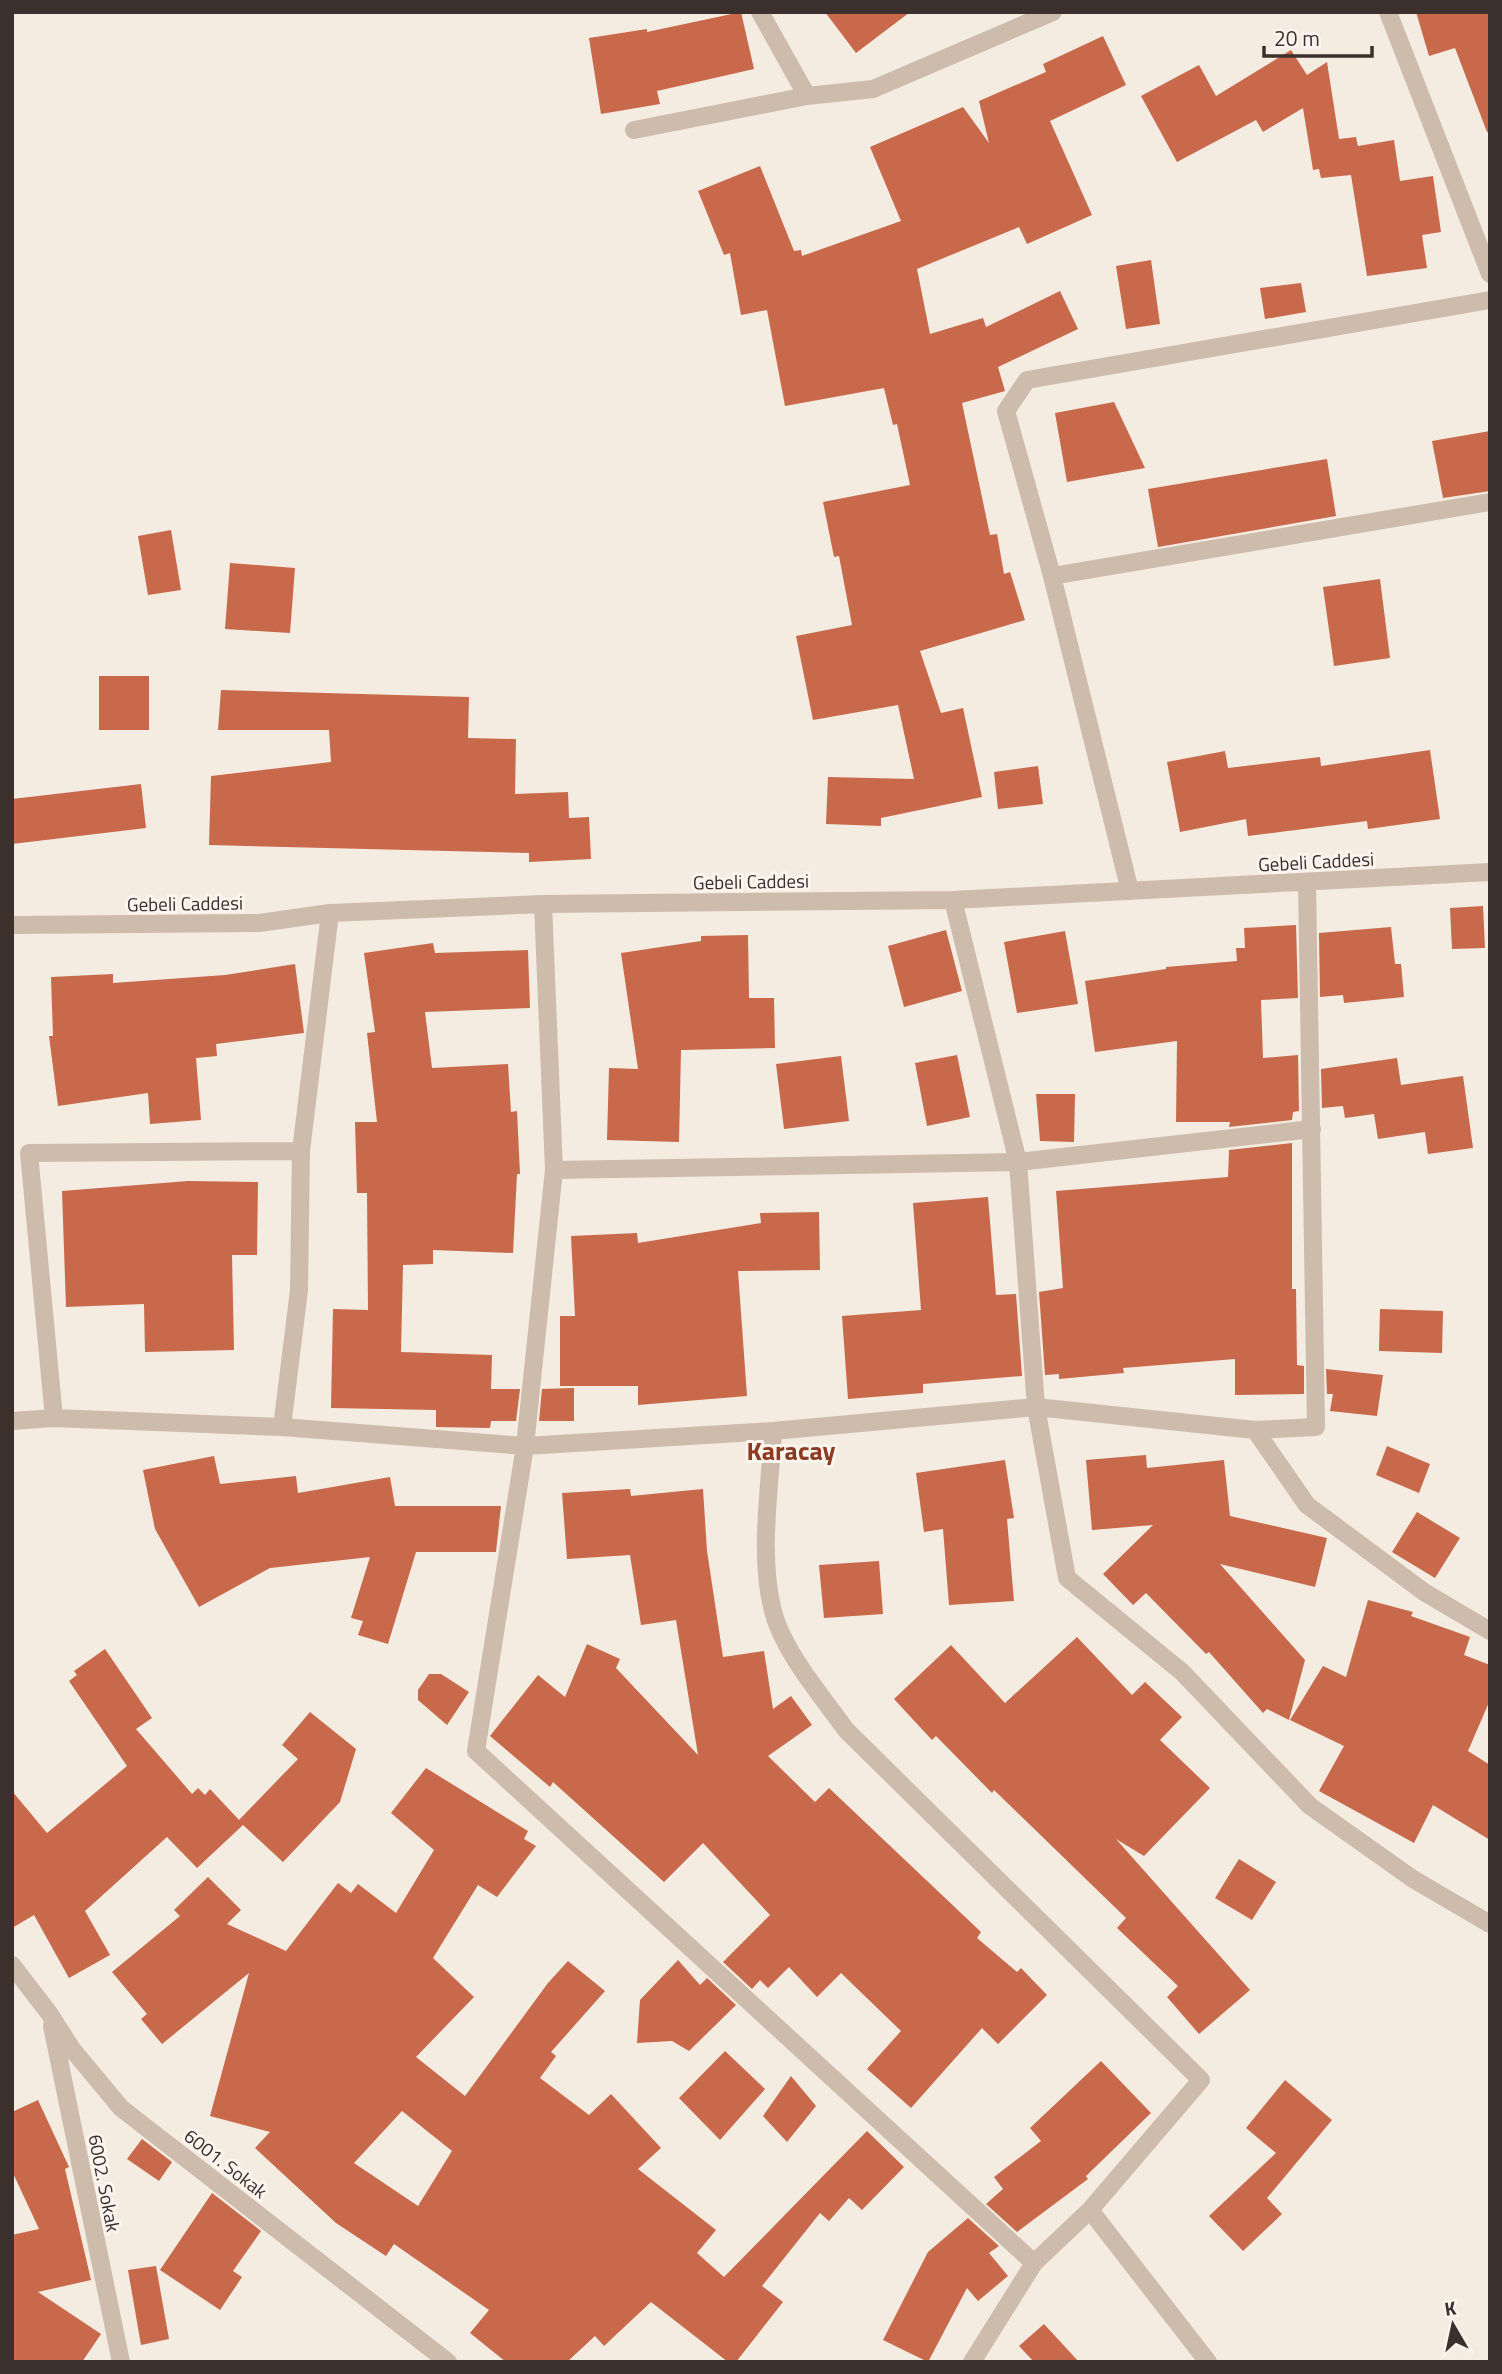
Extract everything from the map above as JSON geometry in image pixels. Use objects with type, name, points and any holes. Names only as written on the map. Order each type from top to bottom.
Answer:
[{"type":"street","points":[[760,12],[807,96]]},
{"type":"street","points":[[634,130],[807,96],[873,89],[1052,12]]},
{"type":"street","points":[[1388,12],[1490,274]]},
{"type":"street","points":[[1130,891],[1052,576],[1006,411],[1027,380],[1490,300]]},
{"type":"street","points":[[1052,576],[1490,502]]},
{"type":"street","name":"Gebeli Caddesi","points":[[12,925],[259,923],[330,913],[543,904],[953,900],[1490,872]]},
{"type":"street","points":[[12,1420],[54,1418],[282,1427],[524,1446],[773,1431],[1036,1407],[1255,1430],[1316,1427],[1307,883]]},
{"type":"street","points":[[953,900],[1018,1163],[1036,1407],[1067,1578],[1182,1671],[1310,1805],[1413,1879],[1490,1924]]},
{"type":"street","points":[[543,904],[554,1170],[524,1446],[476,1751],[1034,2263]]},
{"type":"street","points":[[282,1427],[299,1290],[301,1151],[330,913]]},
{"type":"street","points":[[554,1170],[1018,1163],[1312,1129]]},
{"type":"street","points":[[54,1418],[29,1153],[301,1151]]},
{"type":"street","points":[[1255,1430],[1307,1505],[1424,1592],[1490,1631]]},
{"type":"street","points":[[773,1431],[767,1558],[772,1608],[799,1666],[846,1730],[1201,2080],[1090,2210],[1034,2263],[972,2362]]},
{"type":"street","name":"6001. Sokak","points":[[12,1965],[49,2012],[72,2049],[121,2108],[448,2362]]},
{"type":"street","name":"6002. Sokak","points":[[49,2012],[121,2362]]},
{"type":"street","points":[[1090,2210],[1208,2362]]},
{"type":"building","points":[[741,12],[754,69],[657,91],[660,104],[601,114],[589,38],[647,29],[647,32]]},
{"type":"building","points":[[825,12],[910,12],[856,53]]},
{"type":"building","points":[[1416,12],[1490,12],[1490,132],[1487,132],[1455,48],[1429,56]]},
{"type":"building","points":[[1103,36],[1126,85],[1050,121],[1092,215],[1027,244],[1019,227],[917,269],[930,334],[983,318],[986,327],[1060,291],[1078,329],[998,367],[1005,391],[962,403],[990,535],[997,534],[1004,574],[1010,572],[1025,620],[920,651],[941,713],[963,708],[982,797],[881,818],[881,826],[826,824],[828,777],[914,779],[898,705],[813,720],[796,636],[852,625],[839,556],[834,557],[823,502],[910,485],[897,424],[893,425],[884,388],[785,406],[767,310],[741,315],[730,253],[724,255],[698,191],[760,166],[794,251],[801,250],[802,256],[901,221],[870,147],[963,107],[989,143],[979,101],[1046,72],[1043,64]]},
{"type":"building","points":[[1291,50],[1307,75],[1327,62],[1339,139],[1356,137],[1358,146],[1394,140],[1400,181],[1433,176],[1441,232],[1422,235],[1427,268],[1367,276],[1351,175],[1321,178],[1319,169],[1313,170],[1303,108],[1263,132],[1256,120],[1177,162],[1141,96],[1199,65],[1216,96]]},
{"type":"building","points":[[1151,260],[1160,324],[1126,329],[1116,266]]},
{"type":"building","points":[[1301,283],[1306,312],[1265,319],[1260,288]]},
{"type":"building","points":[[1114,402],[1145,468],[1067,482],[1055,413]]},
{"type":"building","points":[[1490,431],[1490,491],[1443,498],[1432,441]]},
{"type":"building","points":[[1327,459],[1336,516],[1158,547],[1148,489]]},
{"type":"building","points":[[171,530],[181,590],[148,595],[138,536]]},
{"type":"building","points":[[230,563],[295,568],[290,633],[225,629]]},
{"type":"building","points":[[1380,579],[1390,658],[1334,666],[1323,587]]},
{"type":"building","points":[[99,676],[149,676],[149,730],[99,730]]},
{"type":"building","points":[[221,690],[469,697],[468,738],[516,739],[515,794],[568,792],[569,818],[589,817],[591,859],[529,862],[529,853],[209,845],[211,776],[331,762],[329,730],[218,730]]},
{"type":"building","points":[[1430,750],[1440,819],[1368,829],[1367,821],[1248,836],[1246,819],[1180,832],[1167,762],[1225,751],[1228,768],[1320,757],[1321,766]]},
{"type":"building","points":[[1038,766],[1043,804],[998,809],[994,772]]},
{"type":"building","points":[[141,784],[146,828],[12,844],[12,799]]},
{"type":"building","points":[[1483,906],[1485,948],[1452,949],[1450,908]]},
{"type":"building","points":[[1296,925],[1298,998],[1261,1000],[1263,1058],[1298,1055],[1299,1111],[1293,1112],[1292,1120],[1229,1127],[1230,1122],[1176,1122],[1177,1041],[1095,1052],[1085,981],[1166,967],[1237,961],[1236,948],[1245,948],[1244,928]]},
{"type":"building","points":[[1391,927],[1395,964],[1401,964],[1404,997],[1344,1003],[1343,995],[1320,997],[1319,933]]},
{"type":"building","points":[[946,930],[962,991],[904,1007],[888,946]]},
{"type":"building","points":[[1065,931],[1078,1004],[1017,1013],[1004,942]]},
{"type":"building","points":[[748,935],[749,998],[774,998],[775,1048],[681,1050],[679,1142],[607,1140],[609,1068],[638,1069],[621,953],[701,941],[701,936]]},
{"type":"building","points":[[433,943],[435,953],[528,950],[530,1008],[425,1012],[432,1068],[508,1064],[511,1112],[517,1111],[520,1174],[517,1174],[513,1253],[433,1250],[433,1264],[403,1265],[401,1352],[492,1355],[491,1389],[520,1389],[516,1421],[491,1421],[490,1428],[436,1427],[436,1410],[331,1408],[333,1309],[368,1310],[367,1193],[357,1193],[355,1122],[377,1122],[367,1033],[375,1032],[364,953]]},
{"type":"building","points":[[295,964],[304,1033],[216,1044],[217,1056],[196,1058],[201,1120],[150,1124],[148,1093],[58,1106],[49,1036],[53,1036],[51,977],[113,974],[113,983],[225,975]]},
{"type":"building","points":[[957,1055],[970,1117],[927,1126],[915,1063]]},
{"type":"building","points":[[841,1056],[849,1121],[784,1129],[776,1064]]},
{"type":"building","points":[[1397,1058],[1401,1085],[1463,1076],[1473,1148],[1428,1154],[1425,1132],[1378,1139],[1374,1114],[1345,1118],[1343,1106],[1322,1108],[1321,1069]]},
{"type":"building","points":[[1036,1094],[1075,1094],[1074,1142],[1040,1141]]},
{"type":"building","points":[[1292,1143],[1292,1289],[1296,1289],[1297,1365],[1304,1366],[1304,1394],[1235,1395],[1235,1359],[1123,1368],[1124,1373],[1059,1379],[1059,1374],[1045,1375],[1039,1292],[1063,1288],[1056,1191],[1228,1177],[1229,1150]]},
{"type":"building","points":[[188,1181],[258,1182],[257,1255],[232,1255],[234,1350],[145,1352],[144,1304],[66,1307],[62,1191]]},
{"type":"building","points":[[988,1197],[996,1295],[1016,1294],[1022,1376],[923,1384],[923,1393],[848,1399],[842,1316],[921,1310],[913,1203]]},
{"type":"building","points":[[819,1212],[820,1270],[738,1271],[747,1396],[638,1405],[638,1386],[560,1386],[560,1316],[575,1316],[571,1236],[637,1233],[638,1243],[761,1223],[760,1213]]},
{"type":"building","points":[[1380,1309],[1443,1311],[1442,1353],[1379,1351]]},
{"type":"building","points":[[1326,1369],[1383,1375],[1377,1416],[1330,1411],[1333,1394],[1327,1394]]},
{"type":"building","points":[[574,1388],[574,1421],[539,1421],[542,1389]]},
{"type":"building","points":[[1387,1446],[1430,1464],[1419,1493],[1376,1475]]},
{"type":"building","points":[[1146,1455],[1147,1468],[1224,1460],[1230,1516],[1327,1538],[1315,1587],[1220,1564],[1305,1660],[1289,1720],[1267,1709],[1263,1713],[1209,1652],[1206,1654],[1146,1593],[1133,1605],[1103,1574],[1153,1525],[1092,1530],[1086,1460]]},
{"type":"building","points":[[214,1456],[220,1484],[296,1476],[298,1493],[390,1477],[395,1506],[501,1506],[496,1552],[416,1552],[388,1644],[358,1635],[363,1621],[351,1618],[370,1557],[270,1568],[199,1607],[155,1529],[143,1470]]},
{"type":"building","points":[[1005,1460],[1014,1518],[1007,1519],[1014,1601],[949,1605],[943,1529],[924,1532],[916,1473]]},
{"type":"building","points":[[630,1489],[631,1496],[703,1489],[707,1551],[723,1657],[764,1651],[773,1709],[791,1696],[812,1725],[768,1756],[815,1802],[829,1788],[981,1932],[977,1938],[1017,1972],[1021,1968],[1047,1995],[998,2044],[982,2028],[911,2108],[867,2069],[901,2031],[841,1973],[817,1997],[789,1967],[768,1988],[760,1980],[752,1989],[723,1962],[770,1915],[703,1843],[664,1882],[553,1782],[550,1787],[490,1736],[538,1675],[565,1697],[587,1644],[620,1659],[616,1668],[698,1755],[676,1620],[641,1625],[630,1555],[567,1559],[562,1493]]},
{"type":"building","points":[[1417,1512],[1460,1538],[1435,1578],[1392,1552]]},
{"type":"building","points":[[879,1561],[883,1614],[824,1618],[819,1565]]},
{"type":"building","points":[[1368,1600],[1413,1612],[1411,1616],[1470,1637],[1464,1655],[1490,1665],[1490,1700],[1468,1751],[1490,1765],[1490,1840],[1433,1805],[1414,1843],[1319,1791],[1344,1746],[1290,1720],[1323,1666],[1346,1677]]},
{"type":"building","points":[[1077,1637],[1132,1695],[1145,1682],[1182,1717],[1160,1740],[1210,1788],[1144,1856],[1116,1839],[1250,1990],[1199,2034],[1167,1997],[1178,1986],[1117,1928],[1126,1918],[994,1790],[992,1793],[936,1736],[932,1740],[894,1699],[951,1645],[1005,1703]]},
{"type":"building","points":[[105,1649],[152,1718],[136,1729],[192,1794],[198,1788],[205,1795],[210,1789],[239,1820],[298,1759],[282,1745],[310,1712],[356,1749],[340,1802],[283,1862],[243,1825],[197,1868],[167,1837],[85,1911],[110,1955],[69,1978],[34,1915],[12,1928],[12,1791],[47,1833],[127,1766],[69,1681],[77,1675],[74,1671]]},
{"type":"building","points":[[429,1674],[441,1674],[469,1692],[447,1725],[418,1700],[418,1690]]},
{"type":"building","points":[[426,1768],[528,1831],[524,1839],[536,1846],[497,1897],[478,1885],[433,1958],[474,1997],[416,2057],[465,2096],[548,1983],[568,1961],[605,1991],[551,2052],[556,2056],[540,2078],[589,2115],[611,2094],[661,2148],[638,2169],[716,2230],[697,2253],[724,2277],[867,2131],[904,2167],[862,2210],[849,2198],[829,2221],[820,2213],[762,2286],[783,2302],[736,2362],[728,2362],[651,2302],[604,2346],[595,2336],[567,2362],[506,2362],[470,2333],[489,2310],[394,2244],[386,2256],[336,2223],[255,2148],[270,2132],[210,2116],[249,1973],[162,2044],[141,2019],[147,2014],[112,1972],[180,1916],[174,1910],[208,1877],[241,1910],[227,1924],[286,1951],[338,1883],[351,1893],[358,1884],[396,1913],[434,1850],[391,1813]],"holes":[[[402,2111],[452,2151],[418,2206],[354,2163]]]},
{"type":"building","points":[[1239,1859],[1276,1882],[1252,1920],[1215,1898]]},
{"type":"building","points":[[678,1960],[700,1985],[707,1978],[736,2005],[689,2051],[672,2041],[637,2043],[640,2000]]},
{"type":"building","points":[[725,2051],[765,2089],[720,2140],[679,2098]]},
{"type":"building","points":[[1101,2061],[1151,2113],[1086,2176],[1088,2179],[1017,2232],[986,2204],[1003,2189],[994,2177],[1041,2141],[1030,2128]]},
{"type":"building","points":[[791,2076],[816,2106],[787,2142],[763,2116]]},
{"type":"building","points":[[1285,2080],[1332,2120],[1267,2198],[1282,2214],[1243,2251],[1209,2216],[1276,2153],[1246,2128]]},
{"type":"building","points":[[38,2100],[69,2167],[65,2169],[91,2280],[38,2292],[101,2334],[82,2362],[12,2362],[12,2235],[39,2229],[12,2171],[12,2112]]},
{"type":"building","points":[[142,2139],[172,2162],[159,2181],[127,2159]]},
{"type":"building","points":[[212,2193],[261,2231],[233,2271],[242,2277],[220,2310],[160,2270]]},
{"type":"building","points":[[968,2218],[999,2246],[989,2253],[1008,2276],[978,2301],[967,2288],[928,2362],[883,2340],[928,2252]]},
{"type":"building","points":[[156,2266],[169,2339],[141,2345],[128,2270]]},
{"type":"building","points":[[1044,2324],[1079,2362],[1034,2362],[1019,2346]]},
{"type":"district","name":"Karacay","points":[[791,1450]]}]
